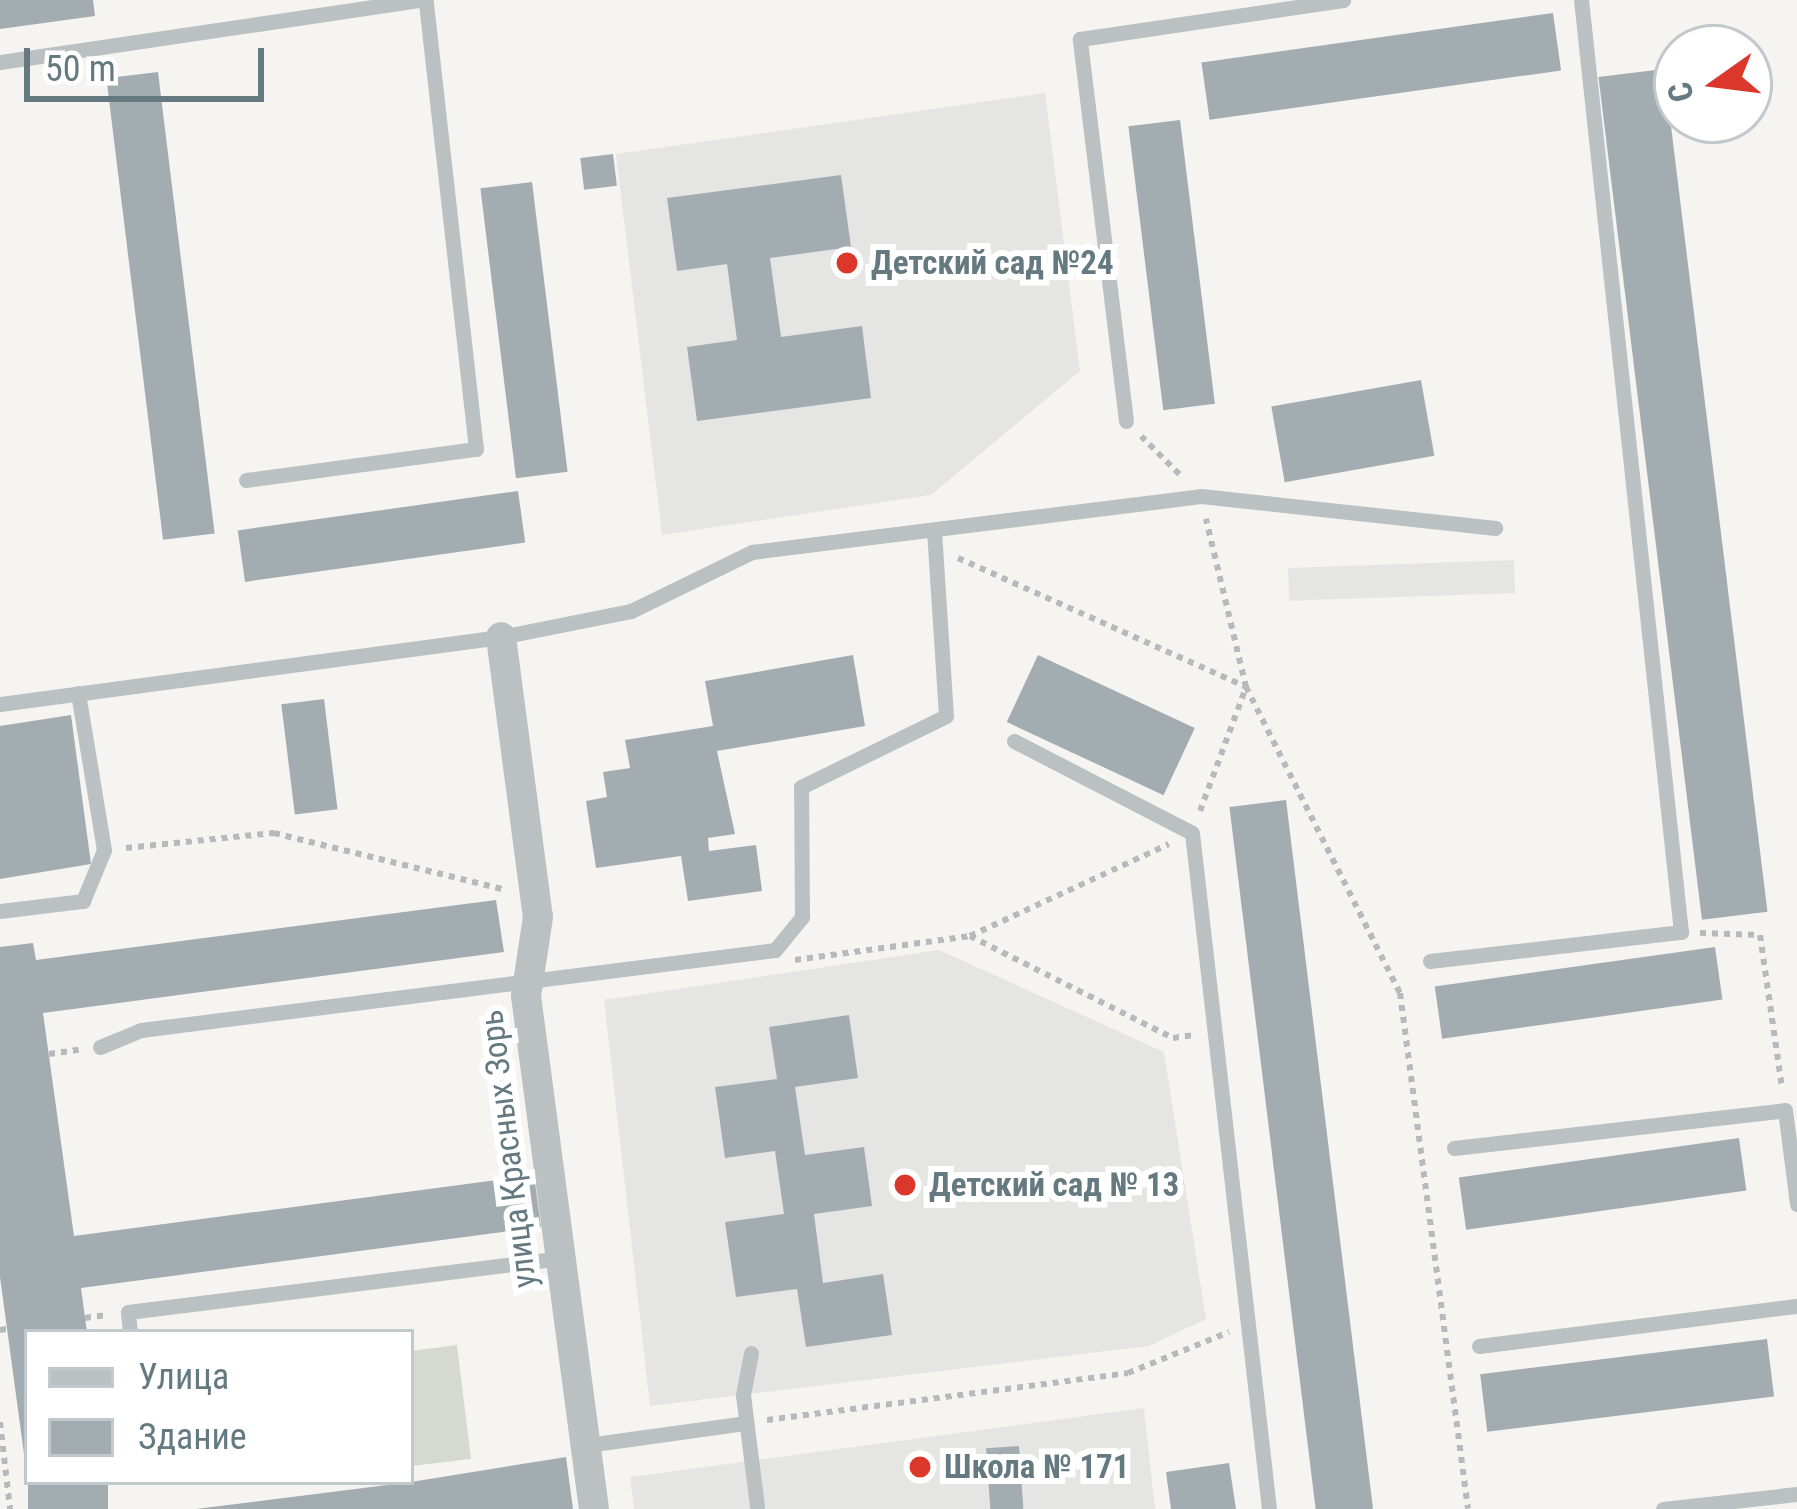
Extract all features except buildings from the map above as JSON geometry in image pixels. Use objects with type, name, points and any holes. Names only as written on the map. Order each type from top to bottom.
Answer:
[{"type":"street","name":"улица Красных Зорь","points":[[501,637],[538,917],[524,978],[556,1259],[594,1509]]},
{"type":"lane","points":[[0,62],[423,0],[476,449],[246,480]]},
{"type":"lane","points":[[1126,421],[1080,39],[1343,0]]},
{"type":"lane","points":[[1430,961],[1681,932],[1581,0]]},
{"type":"lane","points":[[0,704],[501,637],[631,611],[752,552],[1201,496],[1495,528]]},
{"type":"lane","points":[[100,1047],[141,1030],[524,978],[775,950],[802,917],[802,787],[946,716],[934,531]]},
{"type":"lane","points":[[0,911],[83,901],[104,850],[78,693]]},
{"type":"lane","points":[[1014,741],[1192,833],[1269,1509]]},
{"type":"lane","points":[[1454,1148],[1785,1110],[1797,1204]]},
{"type":"lane","points":[[130,1329],[128,1312],[556,1259]]},
{"type":"lane","points":[[1479,1346],[1797,1306]]},
{"type":"lane","points":[[752,1353],[746,1423],[758,1505]]},
{"type":"lane","points":[[587,1445],[746,1423]]},
{"type":"lane","points":[[1663,1509],[1797,1494]]},
{"type":"path","points":[[1126,421],[1201,496],[1246,687],[1400,993],[1468,1509]]},
{"type":"path","points":[[938,549],[1246,687]]},
{"type":"path","points":[[783,961],[970,936],[1192,833],[1246,687]]},
{"type":"path","points":[[104,850],[274,833],[497,883],[538,917]]},
{"type":"path","points":[[1681,932],[1760,935],[1785,1110]]},
{"type":"path","points":[[970,936],[1173,1038],[1215,1033]]},
{"type":"path","points":[[746,1423],[1128,1373],[1247,1324]]},
{"type":"path","points":[[0,1421],[10,1509]]},
{"type":"shaded area","name":"Детский сад №24","points":[[1045,93],[1080,371],[931,495],[662,535],[616,154]]},
{"type":"shaded area","points":[[1514,560],[1515,593],[1289,601],[1288,568]]},
{"type":"shaded area","name":"Детский сад № 13","points":[[939,950],[1164,1052],[1206,1319],[1149,1346],[650,1406],[604,1000]]},
{"type":"shaded area","points":[[457,1345],[471,1459],[414,1466],[414,1351]]},
{"type":"shaded area","name":"Школа № 171","points":[[1144,1408],[1155,1509],[634,1509],[630,1477]]},
{"type":"place","name":"Детский сад №24","points":[[847,263]]},
{"type":"place","name":"Детский сад № 13","points":[[905,1185]]},
{"type":"place","name":"Школа № 171","points":[[920,1467]]}]
